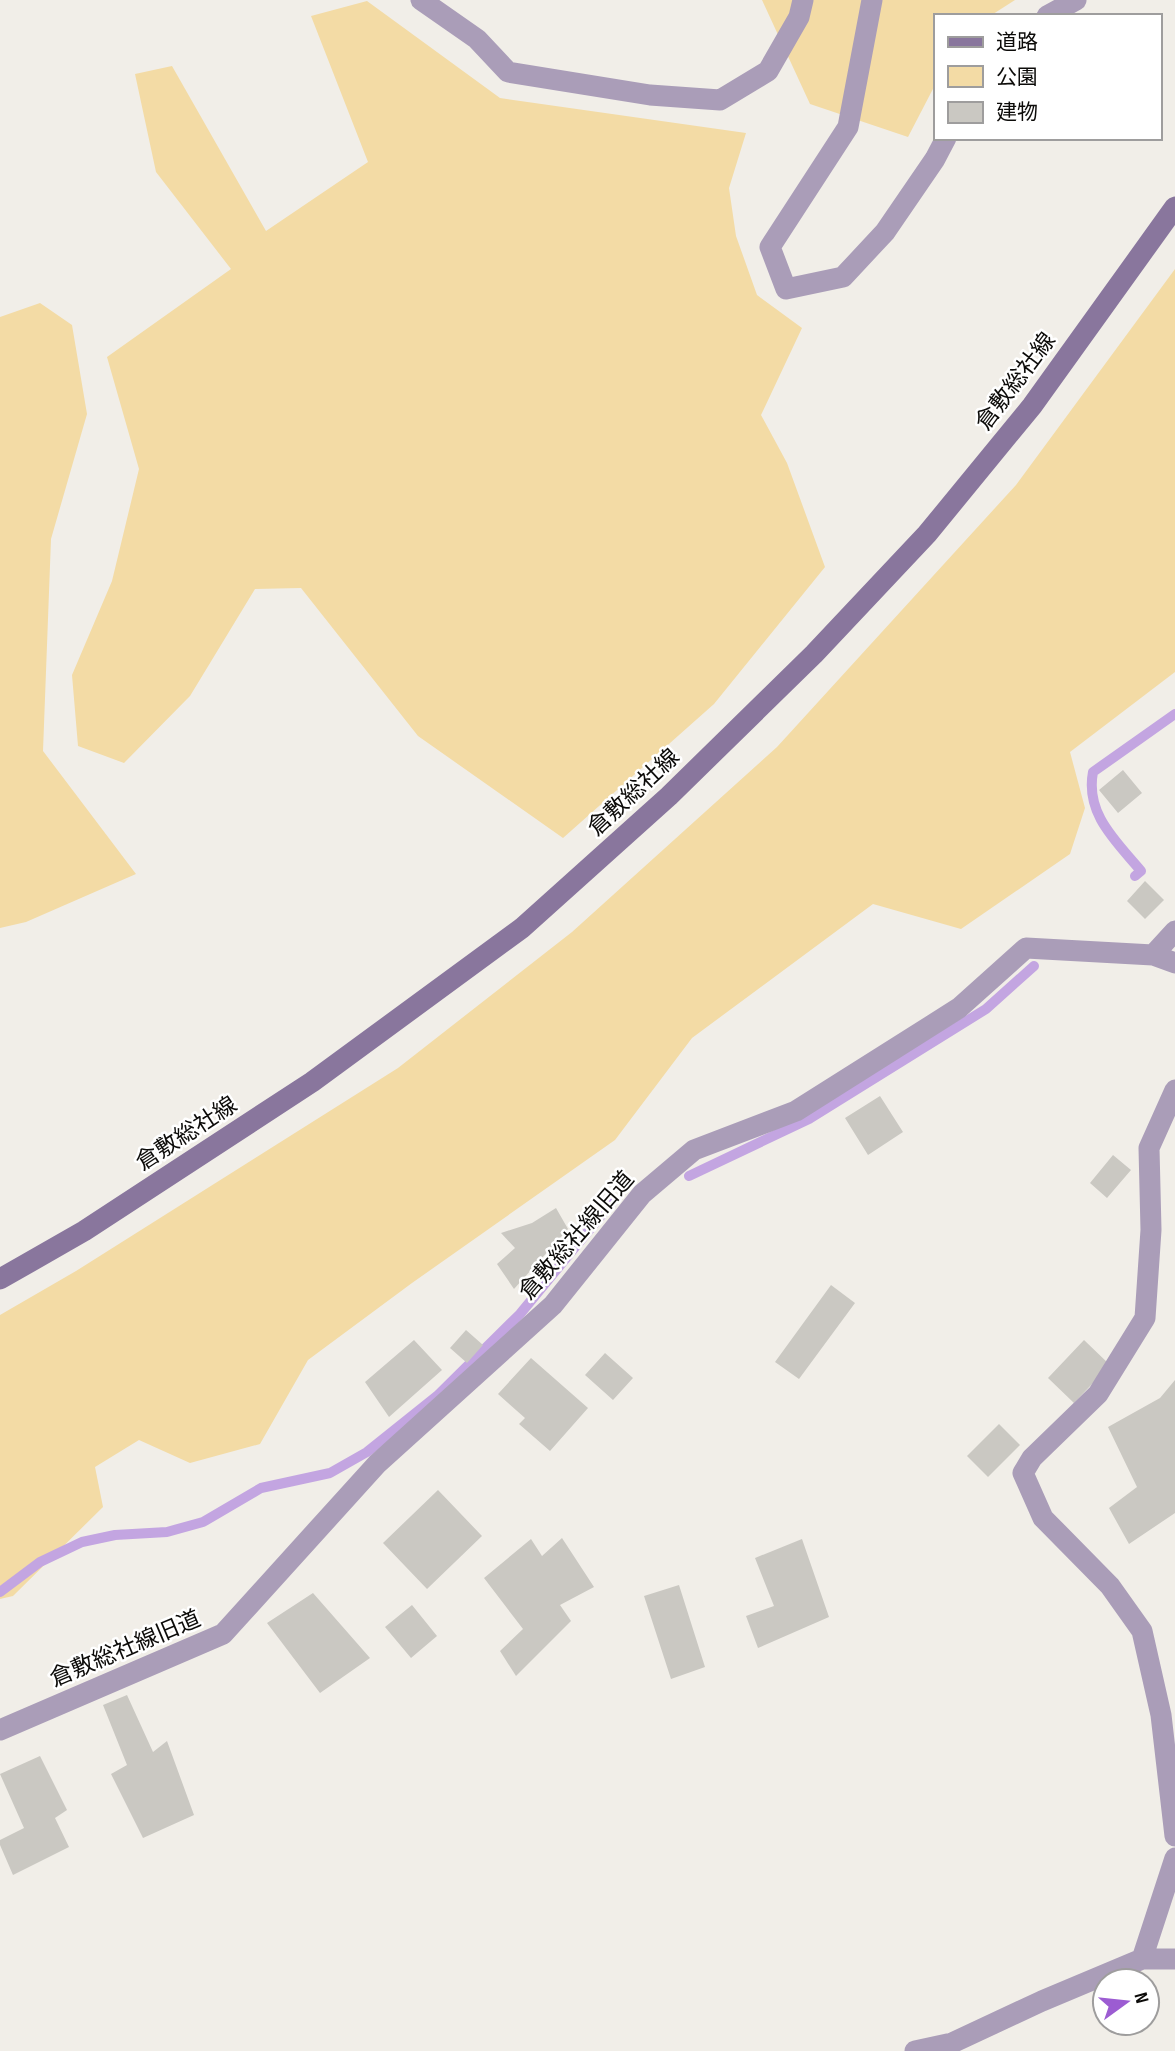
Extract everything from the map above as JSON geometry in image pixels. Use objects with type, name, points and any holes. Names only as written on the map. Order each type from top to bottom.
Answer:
[{"type":"main road","name":"倉敷総社線","points":[[0,1279],[84,1231],[312,1082],[522,929],[670,796],[814,654],[927,534],[1032,406],[1175,207]]},
{"type":"street","points":[[421,0],[477,39],[508,72],[650,94],[720,100],[768,71],[799,17],[803,0]]},
{"type":"street","points":[[872,0],[848,127],[770,247],[786,289],[842,278],[885,233],[945,140]]},
{"type":"street","points":[[1051,14],[1076,0]]},
{"type":"street","points":[[1153,954],[1175,932]]},
{"type":"street","name":"倉敷総社線旧道","points":[[0,1730],[223,1634],[377,1464],[553,1305],[642,1194],[695,1150],[796,1111],[959,1008],[1026,948],[1153,954],[1175,963]]},
{"type":"street","points":[[1175,1090],[1149,1148],[1151,1230],[1145,1318],[1098,1394],[1032,1458],[1023,1473],[1042,1518],[1110,1586],[1142,1630],[1161,1715],[1175,1836]]},
{"type":"street","points":[[1142,1959],[1175,1858]]},
{"type":"street","points":[[915,2051],[952,2043],[1142,1959],[1175,1959]]},
{"type":"green space","points":[[762,0],[1015,0],[993,14],[934,14],[934,87],[908,137],[810,104]]},
{"type":"green space","points":[[367,1],[500,98],[746,133],[729,188],[736,236],[757,295],[802,328],[761,415],[787,463],[825,567],[714,704],[563,838],[418,736],[301,588],[255,589],[190,696],[124,763],[78,746],[72,675],[112,581],[139,469],[107,357],[231,269],[156,172],[135,74],[172,66],[266,231],[368,162],[311,16]]},
{"type":"green space","points":[[1175,269],[1175,672],[1070,752],[1085,808],[1070,854],[961,929],[873,904],[692,1038],[615,1140],[308,1360],[260,1444],[190,1463],[139,1440],[95,1467],[103,1507],[13,1596],[0,1599],[0,1315],[76,1271],[398,1068],[572,932],[777,747],[1016,485]]},
{"type":"green space","points":[[40,303],[72,325],[87,414],[51,539],[43,751],[136,874],[26,922],[0,928],[0,317]]},
{"type":"building","points":[[1123,770],[1142,793],[1118,813],[1099,790]]},
{"type":"building","points":[[1145,881],[1164,900],[1145,919],[1127,901]]},
{"type":"building","points":[[880,1096],[903,1132],[868,1155],[845,1118]]},
{"type":"building","points":[[1113,1155],[1131,1170],[1107,1198],[1090,1183]]},
{"type":"building","points":[[556,1208],[568,1229],[514,1289],[497,1264],[515,1248],[501,1233],[532,1223]]},
{"type":"building","points":[[831,1285],[855,1303],[799,1379],[775,1362]]},
{"type":"building","points":[[466,1330],[483,1345],[467,1363],[450,1348]]},
{"type":"building","points":[[414,1340],[442,1370],[389,1417],[365,1382]]},
{"type":"building","points":[[1084,1340],[1110,1365],[1074,1403],[1048,1378]]},
{"type":"building","points":[[605,1353],[633,1378],[613,1400],[585,1375]]},
{"type":"building","points":[[531,1358],[588,1408],[550,1451],[519,1424],[525,1418],[498,1394]]},
{"type":"building","points":[[1175,1380],[1175,1513],[1129,1544],[1109,1508],[1137,1487],[1108,1427],[1160,1398]]},
{"type":"building","points":[[999,1424],[1020,1445],[988,1477],[967,1456]]},
{"type":"building","points":[[438,1490],[482,1536],[427,1589],[383,1543]]},
{"type":"building","points":[[562,1538],[594,1587],[560,1605],[571,1621],[516,1676],[500,1651],[523,1629],[484,1578],[531,1539],[542,1556]]},
{"type":"building","points":[[802,1539],[829,1617],[758,1648],[746,1616],[774,1606],[755,1558]]},
{"type":"building","points":[[679,1585],[705,1667],[671,1679],[644,1596]]},
{"type":"building","points":[[313,1593],[370,1658],[320,1693],[267,1623]]},
{"type":"building","points":[[412,1605],[437,1636],[411,1658],[385,1627]]},
{"type":"building","points":[[127,1695],[153,1752],[167,1741],[194,1815],[143,1838],[111,1774],[127,1765],[103,1705]]},
{"type":"building","points":[[40,1756],[67,1810],[55,1818],[69,1847],[13,1875],[0,1840],[24,1828],[0,1774]]},
{"type":"waterway","points":[[1135,876],[1141,871],[1113,838],[1098,814],[1092,787],[1093,772],[1175,714]]},
{"type":"waterway","points":[[689,1176],[809,1119],[986,1009],[1034,966]]},
{"type":"waterway","points":[[0,1592],[40,1562],[82,1542],[115,1535],[167,1532],[203,1522],[261,1488],[330,1473],[367,1452],[437,1396],[520,1314],[613,1201]]}]
